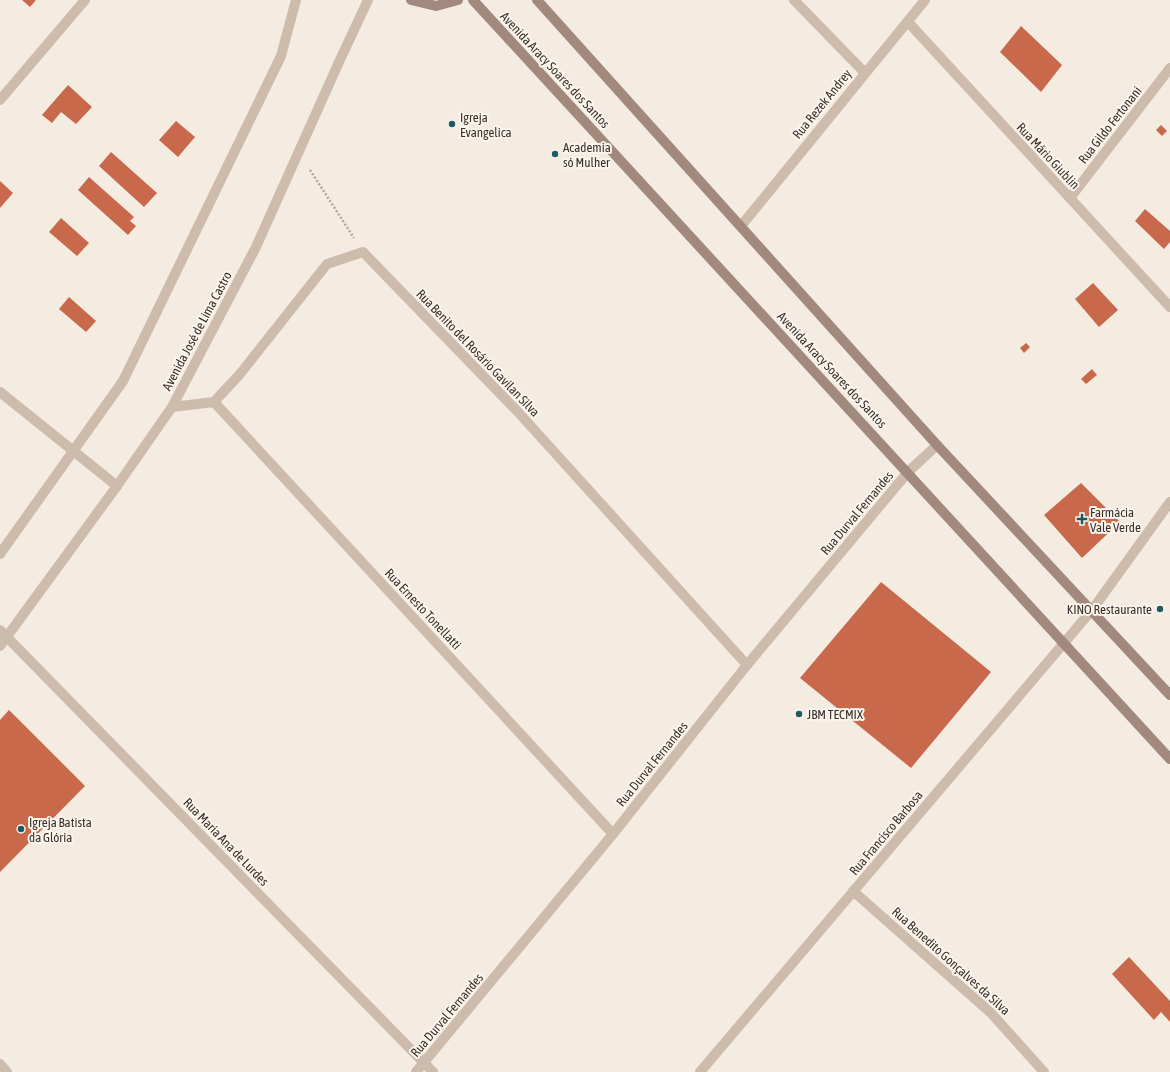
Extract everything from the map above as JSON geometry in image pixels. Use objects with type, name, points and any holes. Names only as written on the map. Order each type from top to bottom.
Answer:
[{"type":"main road","points":[[411,0],[436,6],[458,0]]},
{"type":"main road","name":"Avenida Aracy Soares dos Santos","points":[[473,0],[1170,759]]},
{"type":"main road","name":"Avenida Aracy Soares dos Santos","points":[[537,0],[937,445],[1170,695]]},
{"type":"street","points":[[0,100],[85,0]]},
{"type":"street","points":[[0,554],[123,381],[281,56],[296,0]]},
{"type":"street","name":"Avenida José de Lima Castro","points":[[0,646],[3,634],[117,486],[172,407],[256,247],[368,0]]},
{"type":"street","points":[[794,0],[865,73]]},
{"type":"street","name":"Rua Rezek Andrey","points":[[741,226],[925,0]]},
{"type":"street","name":"Rua Mário Giublin","points":[[908,22],[1170,307]]},
{"type":"street","name":"Rua Gildo Fertonani","points":[[1070,198],[1170,68]]},
{"type":"street","points":[[172,407],[214,402],[240,374],[327,264],[363,252]]},
{"type":"street","name":"Rua Benito del Rosário Gavilan Silva","points":[[363,252],[518,412],[747,665]]},
{"type":"street","points":[[0,392],[117,486]]},
{"type":"street","name":"Rua Ernesto Tonellatti","points":[[214,402],[613,834]]},
{"type":"street","name":"Rua Durval Fernandes","points":[[416,1072],[613,834],[747,665],[908,472],[937,445]]},
{"type":"street","name":"Rua Francisco Barbosa","points":[[702,1071],[1092,610],[1170,502]]},
{"type":"street","name":"Rua Maria Ana de Lurdes","points":[[3,634],[433,1072]]},
{"type":"street","name":"Rua Benedito Gonçalves da Silva","points":[[854,891],[991,1013],[1044,1072]]},
{"type":"street","points":[[0,1064],[7,1072]]},
{"type":"path","points":[[298,153],[363,252]]},
{"type":"building","points":[[22,0],[36,0],[30,7]]},
{"type":"building","points":[[1021,26],[1062,65],[1041,92],[1000,52]]},
{"type":"building","points":[[68,85],[92,107],[76,124],[61,112],[52,123],[42,115]]},
{"type":"building","points":[[176,121],[195,137],[178,157],[159,140]]},
{"type":"building","points":[[1161,125],[1167,131],[1162,136],[1156,130]]},
{"type":"building","points":[[111,152],[157,193],[144,207],[99,166]]},
{"type":"building","points":[[89,177],[134,217],[130,221],[136,226],[128,235],[78,190]]},
{"type":"building","points":[[0,181],[13,193],[0,208]]},
{"type":"building","points":[[1145,209],[1170,231],[1170,242],[1164,249],[1135,221]]},
{"type":"building","points":[[61,218],[89,243],[77,256],[49,232]]},
{"type":"building","points":[[1093,283],[1118,310],[1099,327],[1075,299]]},
{"type":"building","points":[[69,297],[96,321],[86,332],[59,309]]},
{"type":"building","points":[[1026,343],[1030,347],[1024,353],[1020,348]]},
{"type":"building","points":[[1092,369],[1097,375],[1086,384],[1081,379]]},
{"type":"building","name":"Farmácia Vale Verde","points":[[1081,483],[1120,522],[1082,558],[1044,515]]},
{"type":"building","points":[[881,582],[991,672],[911,768],[800,678]]},
{"type":"building","name":"Igreja Batista da Glória","points":[[9,710],[85,786],[0,872],[0,720]]},
{"type":"building","points":[[1129,957],[1170,1001],[1170,1022],[1161,1012],[1154,1020],[1112,974]]},
{"type":"place","name":"Igreja Evangelica","points":[[452,124]]},
{"type":"place","name":"Academia só Mulher","points":[[555,154]]},
{"type":"place","name":"Farmácia Vale Verde","points":[[1082,519]]},
{"type":"place","name":"KINO Restaurante","points":[[1160,609]]},
{"type":"place","name":"JBM TECMIX","points":[[799,714]]},
{"type":"place","name":"Igreja Batista da Glória","points":[[21,829]]}]
